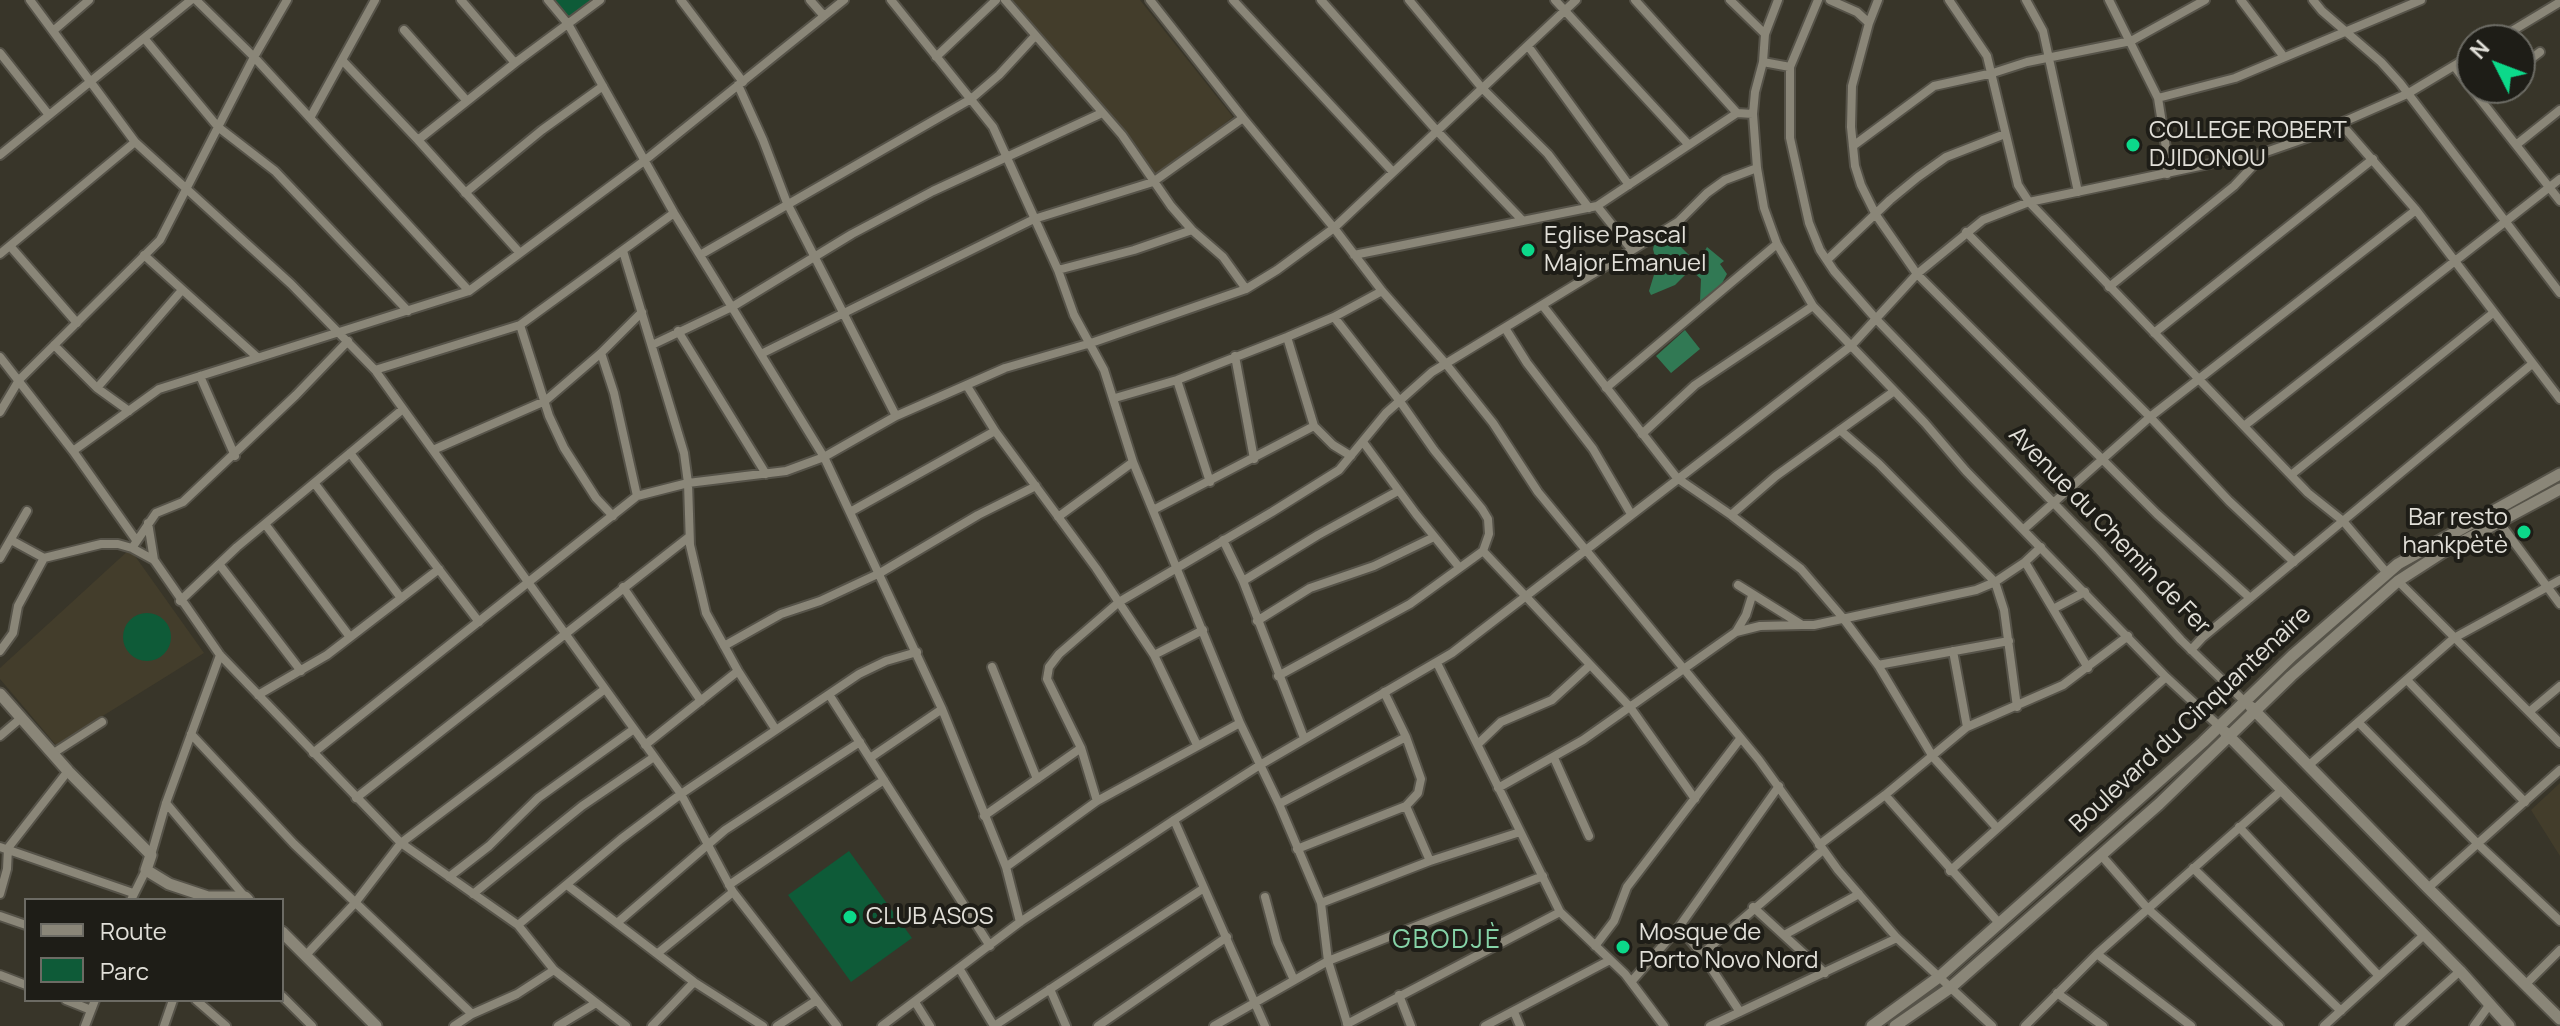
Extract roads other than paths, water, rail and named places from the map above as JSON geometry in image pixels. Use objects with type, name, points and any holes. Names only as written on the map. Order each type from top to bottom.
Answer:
[{"type":"main road","name":"Boulevard du Cinquantenaire","points":[[1872,1026],[1939,977],[2387,573],[2416,553],[2560,474]]},
{"type":"main road","name":"Boulevard du Cinquantenaire","points":[[1895,1026],[1950,988],[2101,855],[2398,581],[2443,552],[2560,489]]},
{"type":"main road","points":[[0,694],[52,754],[151,855],[146,870],[169,884],[208,898],[247,898]]},
{"type":"main road","name":"Avenue du Chemin de Fer","points":[[2244,701],[2560,1019]]},
{"type":"main road","points":[[2219,726],[2460,971],[2509,1026]]},
{"type":"main road","points":[[284,934],[376,1026]]},
{"type":"street","points":[[30,0],[135,142],[291,284],[375,370],[681,794],[731,888],[837,1026]]},
{"type":"street","points":[[53,31],[89,0]]},
{"type":"street","points":[[1,151],[193,0],[254,57],[469,291]]},
{"type":"street","points":[[0,412],[19,380],[160,240],[254,57],[287,0]]},
{"type":"street","points":[[310,118],[375,0]]},
{"type":"street","points":[[461,0],[515,63]]},
{"type":"street","points":[[548,0],[568,24],[674,213],[824,457],[942,709],[1006,867],[1020,922]]},
{"type":"street","points":[[418,140],[600,0]]},
{"type":"street","points":[[681,0],[740,83],[787,203],[896,416]]},
{"type":"street","points":[[810,0],[824,16]]},
{"type":"street","points":[[73,451],[159,389],[469,291],[644,161],[844,0]]},
{"type":"street","points":[[891,0],[993,127],[1008,155],[1074,315],[1091,343],[1115,398],[1133,462],[1240,723],[1321,903],[1328,961],[1347,1025],[1560,912]]},
{"type":"street","points":[[936,57],[996,0]]},
{"type":"street","points":[[1005,0],[1122,135],[1153,182],[1192,230],[1223,257],[1246,289]]},
{"type":"street","points":[[1150,0],[1382,291],[1493,423],[1538,492],[1779,786],[1821,847],[1859,894],[1897,938],[1992,1026]]},
{"type":"street","points":[[1158,10],[1163,0]]},
{"type":"street","points":[[1233,0],[1393,172]]},
{"type":"street","points":[[1321,0],[1437,131],[1522,220]]},
{"type":"street","points":[[1555,0],[1688,144]]},
{"type":"street","points":[[313,753],[637,496],[688,483],[786,471],[824,457],[896,416],[1005,368],[1048,353],[1091,343],[1246,289],[1334,228],[1576,0]]},
{"type":"street","points":[[1635,0],[1737,113]]},
{"type":"street","points":[[1730,0],[1765,34]]},
{"type":"street","points":[[1778,0],[1765,34],[1753,114],[1757,168],[1764,208],[1777,244],[1813,306],[1966,471],[2166,677],[2219,726]]},
{"type":"street","name":"Avenue du Chemin de Fer","points":[[1818,0],[1790,67],[1790,138],[1809,223],[1827,260],[1877,320],[2191,650],[2244,701]]},
{"type":"street","points":[[1830,0],[1857,12],[1869,23]]},
{"type":"street","points":[[1878,0],[1852,86],[1855,166],[1876,215],[1917,274],[2103,456],[2157,514],[2250,598]]},
{"type":"street","points":[[1949,0],[1987,56],[2018,185],[2029,202],[2308,493],[2343,521],[2387,573]]},
{"type":"street","points":[[2026,0],[2043,31],[2078,192]]},
{"type":"street","points":[[2109,0],[2158,98],[2167,174]]},
{"type":"street","points":[[1853,146],[1934,86],[2049,57],[2131,41],[2205,0]]},
{"type":"street","points":[[2241,0],[2284,57]]},
{"type":"street","points":[[2313,0],[2381,62],[2560,293]]},
{"type":"street","points":[[2158,98],[2235,78],[2421,0]]},
{"type":"street","points":[[1413,1],[1482,88],[1548,154],[1632,250]]},
{"type":"street","points":[[2524,24],[2560,2]]},
{"type":"street","points":[[404,30],[467,101]]},
{"type":"street","points":[[700,255],[971,99],[999,75],[1035,36]]},
{"type":"street","points":[[144,38],[218,127],[275,171],[408,311]]},
{"type":"street","points":[[1528,46],[1629,185]]},
{"type":"street","points":[[2536,55],[2540,52]]},
{"type":"street","points":[[0,53],[49,115]]},
{"type":"street","points":[[342,60],[519,252]]},
{"type":"street","points":[[1763,62],[1790,67]]},
{"type":"street","points":[[882,1026],[1020,922],[1174,820],[1304,738],[1437,663],[1851,346],[1917,274],[1966,232],[1991,216],[2029,202],[2266,152],[2341,124],[2407,94],[2454,66],[2456,69]]},
{"type":"street","points":[[465,193],[542,130],[603,86]]},
{"type":"street","points":[[2484,104],[2560,201]]},
{"type":"street","points":[[2516,145],[2560,110]]},
{"type":"street","points":[[652,345],[732,307],[852,234],[933,191],[1102,113]]},
{"type":"street","points":[[1354,255],[1593,207],[1737,113],[1753,114]]},
{"type":"street","points":[[761,354],[1034,219],[1153,182],[1243,118]]},
{"type":"street","points":[[2341,124],[2416,210],[2560,399]]},
{"type":"street","points":[[1827,260],[1909,185],[1946,157],[2005,134]]},
{"type":"street","points":[[0,254],[135,142]]},
{"type":"street","points":[[2109,287],[2234,186],[2266,152]]},
{"type":"street","points":[[2154,333],[2373,159]]},
{"type":"street","points":[[1097,801],[1081,748],[1047,679],[1049,667],[1059,654],[1119,602],[1339,470],[1399,400],[1421,380],[1678,222],[1725,180],[1757,168]]},
{"type":"street","points":[[2244,426],[2560,179]]},
{"type":"street","points":[[2024,529],[2150,417],[2416,210]]},
{"type":"street","points":[[375,370],[520,325],[674,213]]},
{"type":"street","points":[[1058,270],[1134,250],[1192,230]]},
{"type":"street","points":[[1966,232],[2229,501],[2294,562]]},
{"type":"street","points":[[1606,388],[1777,244]]},
{"type":"street","points":[[10,246],[77,323]]},
{"type":"street","points":[[623,251],[684,453],[692,559],[706,613],[776,730]]},
{"type":"street","points":[[144,255],[257,357]]},
{"type":"street","points":[[97,388],[182,290]]},
{"type":"street","points":[[1115,398],[1177,380],[1287,337],[1334,317],[1382,291]]},
{"type":"street","points":[[1543,306],[1677,478],[1801,569],[1878,665],[1933,757],[1997,828]]},
{"type":"street","points":[[1642,434],[1695,385],[1813,306]]},
{"type":"street","points":[[433,450],[545,401],[601,353],[642,312]]},
{"type":"street","points":[[2291,475],[2493,313]]},
{"type":"street","points":[[1278,676],[1410,604],[1483,551],[1489,534],[1488,519],[1334,317]]},
{"type":"street","points":[[520,325],[564,448],[596,498],[613,516]]},
{"type":"street","points":[[1505,328],[1527,363],[1593,449],[1631,514]]},
{"type":"street","points":[[678,331],[766,474]]},
{"type":"street","points":[[1287,337],[1314,426],[1333,445],[1351,456]]},
{"type":"street","points":[[134,544],[156,513],[183,502],[235,456],[348,341]]},
{"type":"street","points":[[54,345],[97,388],[129,411]]},
{"type":"street","points":[[601,353],[614,393],[637,496]]},
{"type":"street","points":[[1235,356],[1254,459]]},
{"type":"street","points":[[0,357],[73,451],[134,544],[154,560],[220,655],[401,843],[518,925],[554,970],[626,1026]]},
{"type":"street","points":[[2191,650],[2532,364]]},
{"type":"street","points":[[200,376],[235,456]]},
{"type":"street","points":[[1177,380],[1210,482]]},
{"type":"street","points":[[967,386],[995,431],[1154,655],[1197,745]]},
{"type":"street","points":[[1731,515],[1776,476],[1893,392]]},
{"type":"street","points":[[180,601],[265,524],[403,409]]},
{"type":"street","points":[[1153,510],[1314,426]]},
{"type":"street","points":[[1840,430],[1879,464],[1995,582],[2004,610],[2017,707]]},
{"type":"street","points":[[850,512],[995,431]]},
{"type":"street","points":[[1363,442],[1459,567]]},
{"type":"street","points":[[350,453],[479,622]]},
{"type":"street","points":[[1058,517],[1133,462]]},
{"type":"street","points":[[315,484],[401,598]]},
{"type":"street","points":[[724,646],[781,614],[820,601],[880,573],[978,515],[1036,486]]},
{"type":"street","points":[[1243,581],[1398,491]]},
{"type":"street","points":[[0,558],[27,511]]},
{"type":"street","points":[[2499,522],[2560,604]]},
{"type":"street","points":[[148,523],[154,560]]},
{"type":"street","points":[[265,524],[350,637]]},
{"type":"street","points":[[356,798],[689,537]]},
{"type":"street","points":[[1257,621],[1310,588],[1374,566],[1434,537]]},
{"type":"street","points":[[11,540],[44,558],[101,544],[134,544]]},
{"type":"street","points":[[1223,540],[1243,581],[1304,738]]},
{"type":"street","points":[[1498,788],[1554,758],[1736,632],[1760,626],[1814,625],[1953,596],[1995,582],[2041,547]]},
{"type":"street","points":[[1483,551],[1630,707],[1695,799]]},
{"type":"street","points":[[0,651],[13,633],[18,606],[44,558]]},
{"type":"street","points":[[2025,562],[2088,668]]},
{"type":"street","points":[[219,564],[301,671]]},
{"type":"street","points":[[258,695],[327,655],[439,569]]},
{"type":"street","points":[[2308,766],[2454,638],[2560,580]]},
{"type":"street","points":[[2398,581],[2560,743]]},
{"type":"street","points":[[1738,585],[1802,625]]},
{"type":"street","points":[[623,587],[701,701]]},
{"type":"street","points":[[2053,609],[2085,592]]},
{"type":"street","points":[[1736,632],[1752,596]]},
{"type":"street","points":[[1154,655],[1203,630]]},
{"type":"street","points":[[1702,954],[1821,847],[1967,727],[2063,685],[2128,636]]},
{"type":"street","points":[[1878,665],[2009,641]]},
{"type":"street","points":[[1953,651],[1967,727]]},
{"type":"street","points":[[518,925],[621,839],[681,794],[859,674],[886,661],[917,652]]},
{"type":"street","points":[[151,855],[166,803],[220,655]]},
{"type":"street","points":[[1437,663],[1560,912],[1631,982],[1664,1026]]},
{"type":"street","points":[[1478,744],[1501,722],[1552,700],[1589,666]]},
{"type":"street","points":[[992,667],[1037,779]]},
{"type":"street","points":[[645,745],[738,671]]},
{"type":"street","points":[[1950,871],[2166,677]]},
{"type":"street","points":[[2407,680],[2525,802]]},
{"type":"street","points":[[2529,712],[2560,686]]},
{"type":"street","points":[[306,955],[355,903],[401,843],[605,689]]},
{"type":"street","points":[[1297,849],[1406,806],[1413,802],[1418,793],[1421,779],[1406,737],[1384,692]]},
{"type":"street","points":[[830,696],[990,946]]},
{"type":"street","points":[[870,758],[942,709]]},
{"type":"street","points":[[0,736],[21,718]]},
{"type":"street","points":[[52,754],[102,722]]},
{"type":"street","points":[[2358,722],[2478,844],[2560,921]]},
{"type":"street","points":[[1006,867],[1097,801],[1240,723]]},
{"type":"street","points":[[449,877],[489,846],[538,798],[634,729]]},
{"type":"street","points":[[191,734],[294,844],[472,1014]]},
{"type":"street","points":[[1279,804],[1406,737]]},
{"type":"street","points":[[1595,946],[1614,921],[1627,887],[1740,739]]},
{"type":"street","points":[[617,923],[725,830],[860,742]]},
{"type":"street","points":[[984,816],[1081,748]]},
{"type":"street","points":[[473,894],[582,806],[654,757]]},
{"type":"street","points":[[1554,758],[1589,836]]},
{"type":"street","points":[[2428,888],[2560,770]]},
{"type":"street","points":[[0,894],[7,869],[4,847],[68,771]]},
{"type":"street","points":[[658,953],[731,888],[884,780]]},
{"type":"street","points":[[1631,982],[1679,927],[1779,786]]},
{"type":"street","points":[[2025,1026],[2097,954],[2283,789]]},
{"type":"street","points":[[1885,795],[1999,923]]},
{"type":"street","points":[[166,803],[247,898]]},
{"type":"street","points":[[1406,806],[1430,861]]},
{"type":"street","points":[[1174,820],[1265,1026]]},
{"type":"street","points":[[2239,827],[2379,976]]},
{"type":"street","points":[[1321,903],[1430,861],[1520,832]]},
{"type":"street","points":[[4,847],[132,896],[146,870]]},
{"type":"street","points":[[2101,855],[2148,909],[2279,1026]]},
{"type":"street","points":[[2193,868],[2341,1011]]},
{"type":"street","points":[[1214,1026],[1328,961],[1543,876]]},
{"type":"street","points":[[567,885],[694,982],[763,1026]]},
{"type":"street","points":[[959,968],[994,1026],[1204,888]]},
{"type":"street","points":[[1786,934],[1859,894]]},
{"type":"street","points":[[1265,897],[1277,942],[1294,980]]},
{"type":"street","points":[[1753,907],[1825,973]]},
{"type":"street","points":[[0,916],[24,924]]},
{"type":"street","points":[[1679,927],[1702,954],[1740,1012]]},
{"type":"street","points":[[2324,1026],[2424,935]]},
{"type":"street","points":[[1098,1026],[1227,937]]},
{"type":"street","points":[[1710,1026],[1897,938]]},
{"type":"street","points":[[2526,984],[2560,950]]},
{"type":"street","points":[[2097,954],[2191,1026]]},
{"type":"street","points":[[1485,1026],[1610,960]]},
{"type":"street","points":[[454,1026],[472,1014],[517,994],[554,970]]},
{"type":"street","points":[[2399,1026],[2460,971]]},
{"type":"street","points":[[0,975],[24,984]]},
{"type":"street","points":[[652,1026],[694,982]]},
{"type":"street","points":[[1050,989],[1066,1026]]},
{"type":"street","points":[[2057,993],[2103,1026]]},
{"type":"street","points":[[1399,995],[1411,1026]]},
{"type":"street","points":[[284,998],[312,1026]]},
{"type":"street","points":[[777,1026],[817,1000]]},
{"type":"street","points":[[164,1026],[172,1002]]},
{"type":"street","points":[[198,1002],[226,1026]]},
{"type":"street","points":[[915,1002],[930,1026]]},
{"type":"street","points":[[558,1026],[596,1003]]},
{"type":"street","points":[[2474,1026],[2490,1004]]},
{"type":"street","points":[[85,1026],[93,1005]]},
{"type":"street","points":[[1514,1012],[1520,1026]]},
{"type":"place","name":"COLLEGE ROBERT DJIDONOU","points":[[2133,145]]},
{"type":"place","name":"Eglise Pascal Major Emanuel","points":[[1528,250]]},
{"type":"place","name":"Bar resto hankpètè","points":[[2524,532]]},
{"type":"place","name":"CLUB ASOS","points":[[850,917]]},
{"type":"place","name":"Mosque de Porto Novo Nord","points":[[1623,947]]},
{"type":"district","name":"GBODJÈ","points":[[1447,941]]}]
